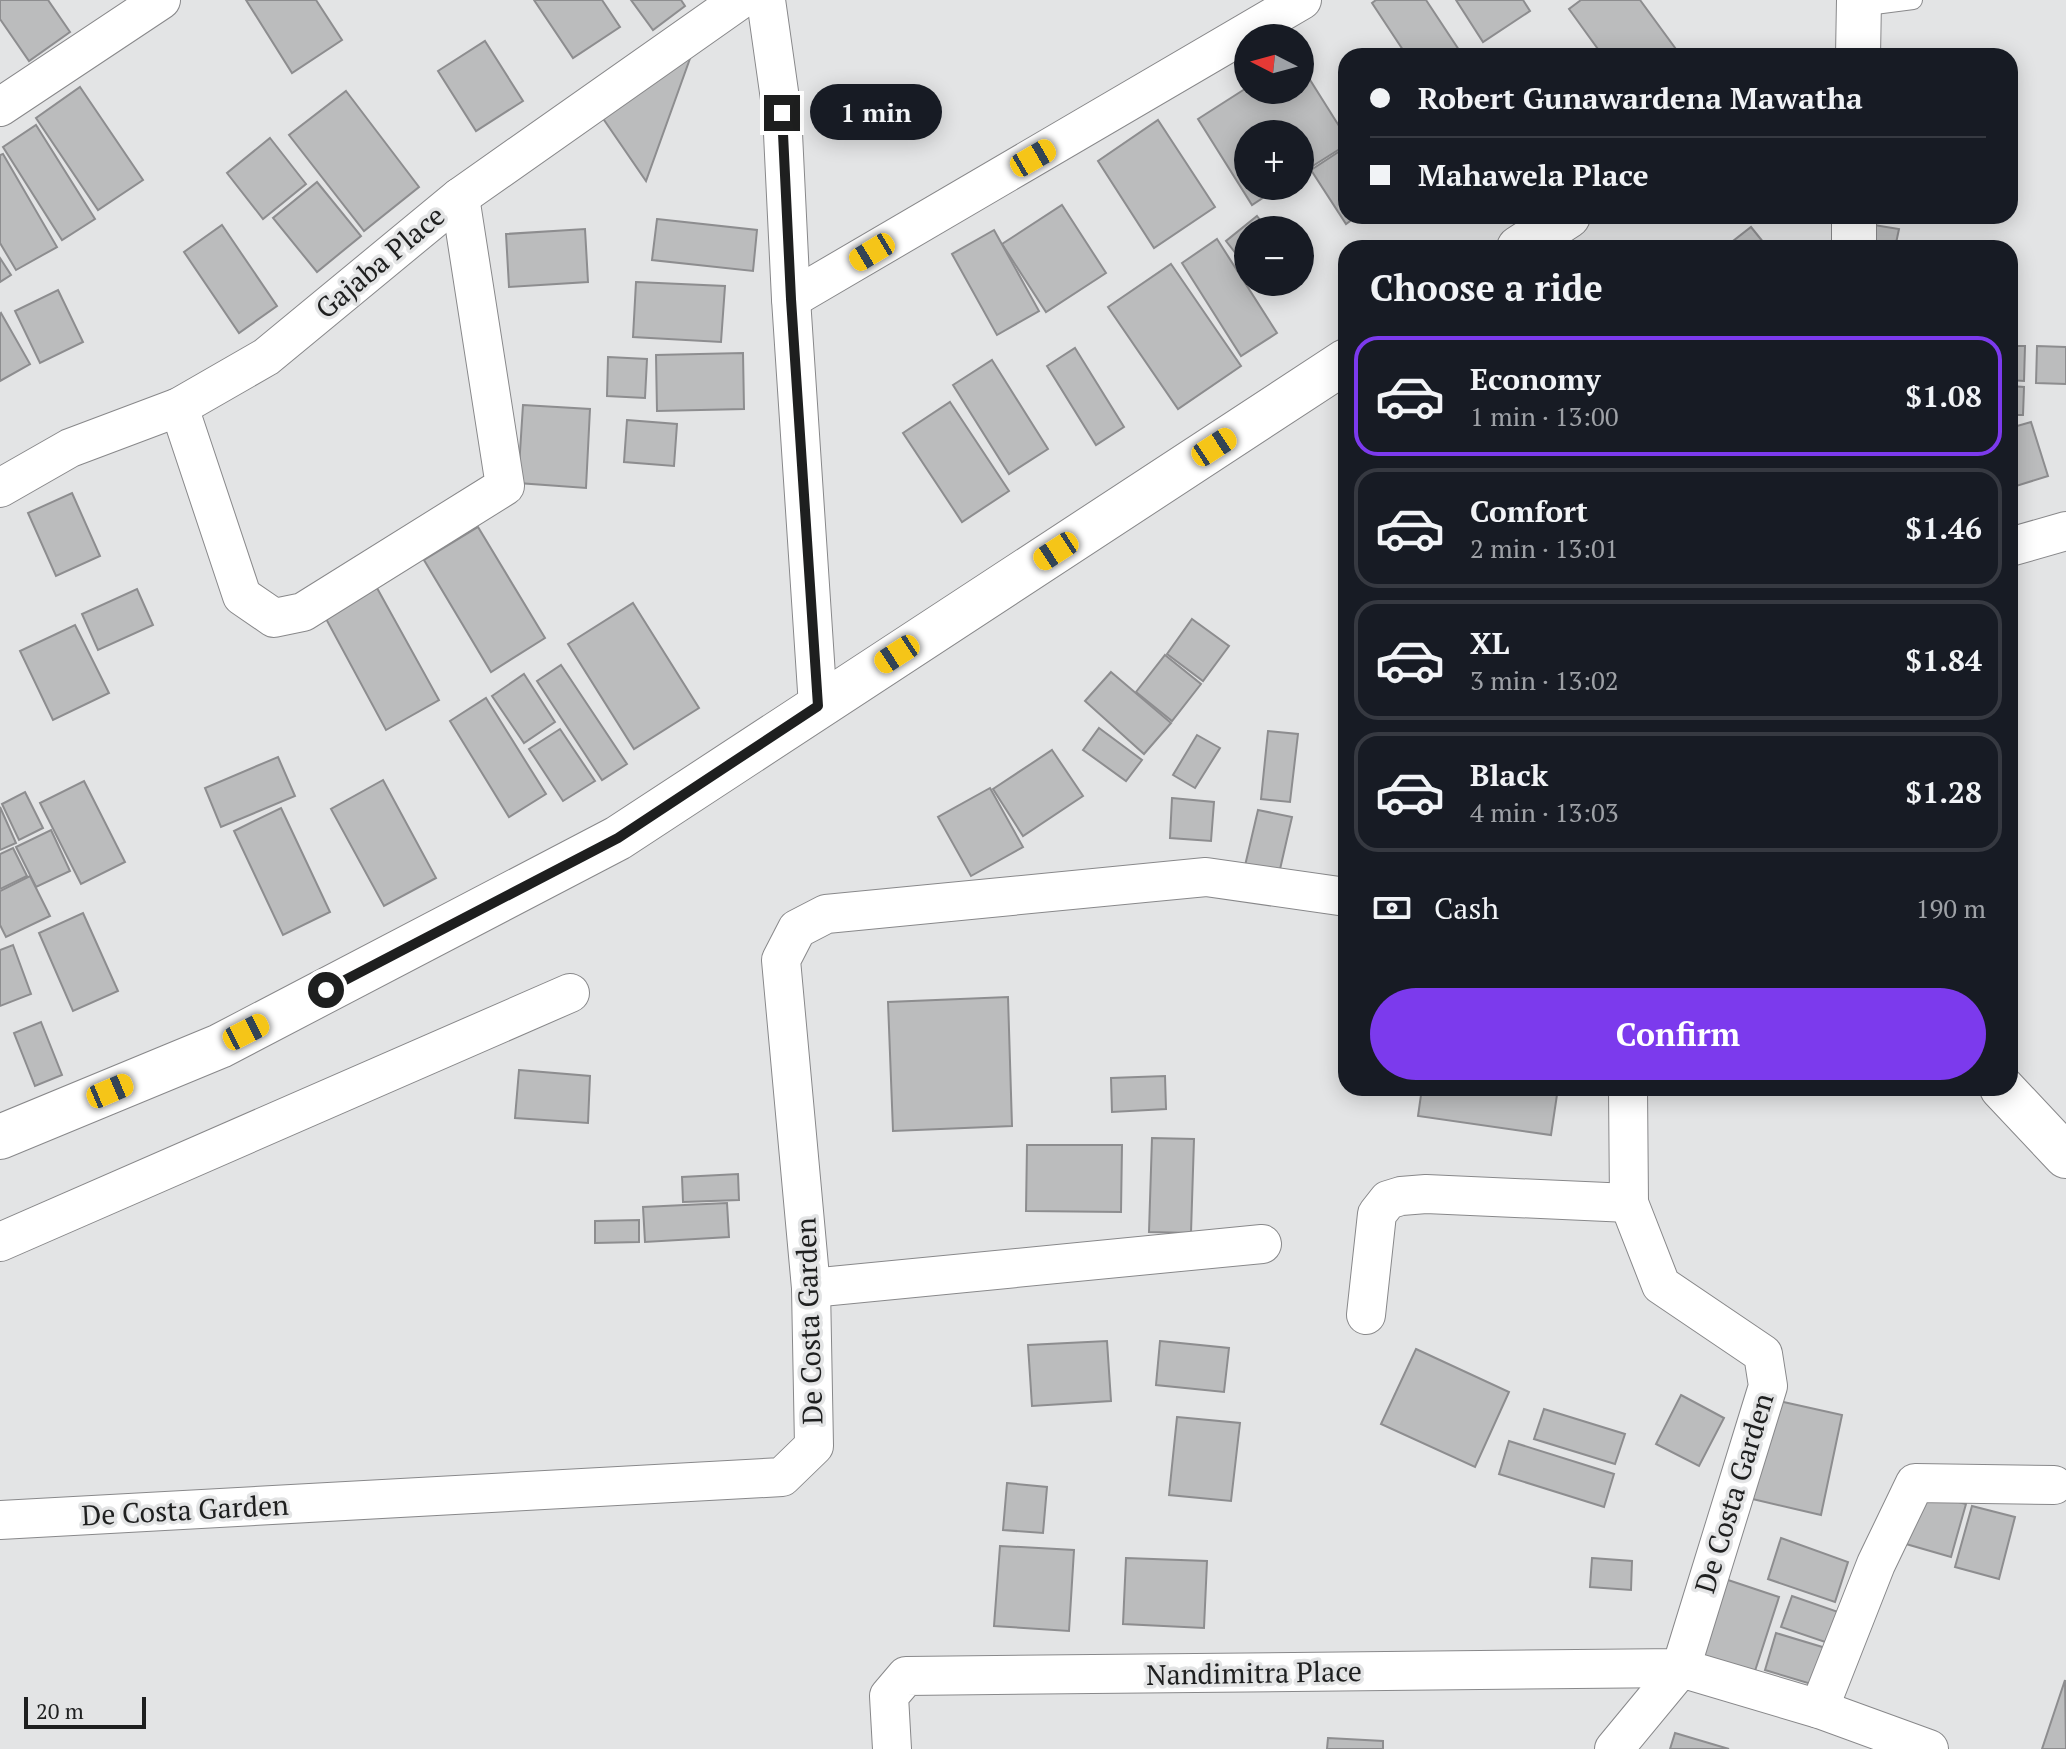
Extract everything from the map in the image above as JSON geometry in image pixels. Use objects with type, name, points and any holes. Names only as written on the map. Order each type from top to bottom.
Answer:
[{"type":"main road","points":[[1531,240],[1556,224]]},
{"type":"main road","points":[[0,1137],[220,1046],[618,838],[1338,366]]},
{"type":"main road","points":[[2010,1096],[2066,1156]]},
{"type":"street","points":[[0,107],[161,0]]},
{"type":"street","name":"Gajaba Place","points":[[0,488],[70,448],[179,407],[266,357],[460,197],[740,0]]},
{"type":"street","points":[[766,0],[782,113],[818,706]]},
{"type":"street","points":[[791,299],[1302,0]]},
{"type":"street","points":[[179,407],[242,596],[274,618],[303,612],[505,486],[460,197]]},
{"type":"street","points":[[2018,545],[2066,531]]},
{"type":"street","name":"De Costa Garden","points":[[0,1520],[782,1477],[814,1446],[811,1288],[781,960],[797,929],[826,914],[1206,877],[1338,896]]},
{"type":"street","points":[[0,1242],[570,993]]},
{"type":"street","name":"De Costa Garden","points":[[1628,1096],[1629,1203],[1661,1285],[1763,1354],[1768,1386],[1681,1668]]},
{"type":"street","points":[[1366,1315],[1377,1214],[1388,1200],[1426,1194],[1629,1203]]},
{"type":"street","points":[[811,1288],[1262,1244]]},
{"type":"street","points":[[1819,1709],[1876,1564],[1915,1483],[2054,1485]]},
{"type":"street","points":[[1614,1749],[1681,1668]]},
{"type":"street","name":"Nandimitra Place","points":[[892,1749],[889,1696],[906,1676],[1681,1668],[1819,1709],[1929,1749]]},
{"type":"lane","points":[[1854,33],[1913,0]]},
{"type":"building","points":[[0,0],[48,0],[70,32],[29,61],[0,19]]},
{"type":"building","points":[[246,0],[316,0],[342,40],[292,73]]},
{"type":"building","points":[[534,0],[602,0],[620,27],[573,58]]},
{"type":"building","points":[[631,0],[681,0],[685,6],[653,30]]},
{"type":"building","points":[[1376,0],[1426,0],[1458,48],[1402,48],[1372,3]]},
{"type":"building","points":[[1456,0],[1523,0],[1530,11],[1483,42]]},
{"type":"building","points":[[1581,0],[1640,0],[1675,48],[1597,48],[1569,9]]},
{"type":"building","points":[[485,41],[523,101],[476,131],[438,71]]},
{"type":"building","points":[[692,53],[646,181],[602,117]]},
{"type":"building","points":[[1314,86],[1338,124],[1338,150],[1314,165],[1314,120],[1234,120],[1234,176],[1198,119],[1234,96],[1234,104],[1314,104]]},
{"type":"building","points":[[80,87],[143,180],[98,210],[36,118]]},
{"type":"building","points":[[346,91],[419,187],[364,231],[289,135]]},
{"type":"building","points":[[1158,120],[1215,207],[1154,248],[1098,161]]},
{"type":"building","points":[[36,125],[95,219],[62,240],[3,147]]},
{"type":"building","points":[[270,138],[306,184],[263,219],[227,173]]},
{"type":"building","points":[[1338,152],[1338,212],[1314,175],[1314,168]]},
{"type":"building","points":[[3,154],[57,247],[16,270],[0,243],[0,155]]},
{"type":"building","points":[[317,182],[361,236],[317,272],[273,218]]},
{"type":"building","points":[[1062,205],[1106,273],[1046,312],[1002,244]]},
{"type":"building","points":[[657,219],[757,230],[753,271],[652,260]]},
{"type":"building","points":[[222,225],[277,306],[239,333],[184,252]]},
{"type":"building","points":[[1874,225],[1899,229],[1897,240],[1872,240]]},
{"type":"building","points":[[1751,227],[1762,240],[1734,240]]},
{"type":"building","points":[[585,229],[588,282],[509,287],[506,234]]},
{"type":"building","points":[[994,230],[1039,311],[997,335],[952,254]]},
{"type":"building","points":[[1234,235],[1234,251],[1226,241]]},
{"type":"building","points":[[1217,239],[1234,266],[1234,296],[1253,296],[1277,333],[1241,356],[1182,263]]},
{"type":"building","points":[[0,258],[11,275],[0,282]]},
{"type":"building","points":[[1171,264],[1241,366],[1178,409],[1108,307]]},
{"type":"building","points":[[636,282],[725,286],[721,342],[633,337]]},
{"type":"building","points":[[58,290],[83,342],[40,363],[15,311]]},
{"type":"building","points":[[0,314],[30,364],[0,381]]},
{"type":"building","points":[[2018,346],[2025,346],[2024,381],[2018,381]]},
{"type":"building","points":[[2037,346],[2066,347],[2066,384],[2036,383]]},
{"type":"building","points":[[1075,348],[1124,427],[1096,445],[1047,366]]},
{"type":"building","points":[[743,353],[744,409],[657,411],[656,355]]},
{"type":"building","points":[[608,357],[647,359],[645,398],[607,396]]},
{"type":"building","points":[[992,360],[1048,449],[1009,474],[953,385]]},
{"type":"building","points":[[2018,387],[2024,387],[2023,415],[2018,415]]},
{"type":"building","points":[[950,402],[1009,491],[962,522],[903,433]]},
{"type":"building","points":[[523,405],[590,409],[586,488],[518,483]]},
{"type":"building","points":[[627,420],[677,424],[674,466],[624,462]]},
{"type":"building","points":[[2031,422],[2048,476],[2018,485],[2018,426]]},
{"type":"building","points":[[72,493],[100,556],[56,576],[28,513]]},
{"type":"building","points":[[478,527],[545,638],[491,672],[424,560]]},
{"type":"building","points":[[377,588],[439,700],[386,730],[325,617]]},
{"type":"building","points":[[137,589],[153,625],[98,650],[82,614]]},
{"type":"building","points":[[633,603],[699,708],[634,749],[568,644]]},
{"type":"building","points":[[1192,619],[1229,646],[1203,681],[1167,654]]},
{"type":"building","points":[[75,625],[109,693],[53,720],[20,651]]},
{"type":"building","points":[[1165,655],[1201,684],[1172,721],[1136,692]]},
{"type":"building","points":[[561,665],[627,764],[602,780],[537,681]]},
{"type":"building","points":[[1111,672],[1171,723],[1144,754],[1085,701]]},
{"type":"building","points":[[524,674],[555,722],[524,743],[492,696]]},
{"type":"building","points":[[486,698],[546,794],[509,817],[450,721]]},
{"type":"building","points":[[1099,728],[1142,760],[1126,781],[1083,750]]},
{"type":"building","points":[[560,729],[595,781],[563,801],[529,749]]},
{"type":"building","points":[[1268,731],[1298,734],[1290,802],[1261,799]]},
{"type":"building","points":[[1197,735],[1220,748],[1195,788],[1173,775]]},
{"type":"building","points":[[1052,750],[1083,796],[1023,836],[993,789]]},
{"type":"building","points":[[278,757],[295,796],[221,827],[205,788]]},
{"type":"building","points":[[383,780],[436,878],[384,906],[331,809]]},
{"type":"building","points":[[84,781],[125,862],[81,884],[40,803]]},
{"type":"building","points":[[990,788],[1023,847],[971,876],[938,817]]},
{"type":"building","points":[[25,792],[43,828],[19,840],[2,804]]},
{"type":"building","points":[[1172,798],[1214,802],[1211,841],[1170,838]]},
{"type":"building","points":[[0,807],[16,843],[0,850]]},
{"type":"building","points":[[281,808],[330,912],[283,935],[234,831]]},
{"type":"building","points":[[1258,810],[1292,817],[1278,878],[1244,870]]},
{"type":"building","points":[[51,830],[70,871],[36,887],[16,847]]},
{"type":"building","points":[[13,848],[27,876],[0,889],[0,854]]},
{"type":"building","points":[[30,876],[50,916],[6,937],[0,925],[0,891]]},
{"type":"building","points":[[83,913],[118,991],[73,1011],[39,933]]},
{"type":"building","points":[[13,945],[31,994],[0,1006],[0,950]]},
{"type":"building","points":[[1008,997],[1012,1126],[893,1131],[888,1002]]},
{"type":"building","points":[[41,1022],[62,1075],[35,1086],[14,1033]]},
{"type":"building","points":[[519,1070],[590,1076],[588,1123],[515,1118]]},
{"type":"building","points":[[1165,1076],[1166,1109],[1112,1112],[1111,1078]]},
{"type":"building","points":[[1421,1096],[1557,1096],[1551,1135],[1418,1116]]},
{"type":"building","points":[[1152,1138],[1194,1139],[1191,1233],[1149,1232]]},
{"type":"building","points":[[1027,1145],[1122,1145],[1121,1212],[1026,1211]]},
{"type":"building","points":[[738,1174],[739,1200],[683,1202],[682,1177]]},
{"type":"building","points":[[727,1203],[729,1237],[645,1242],[643,1207]]},
{"type":"building","points":[[639,1220],[639,1242],[595,1243],[595,1221]]},
{"type":"building","points":[[1107,1341],[1111,1401],[1032,1406],[1028,1345]]},
{"type":"building","points":[[1160,1341],[1229,1348],[1224,1392],[1156,1385]]},
{"type":"building","points":[[1416,1349],[1509,1392],[1475,1467],[1381,1424]]},
{"type":"building","points":[[1681,1395],[1724,1418],[1699,1466],[1656,1444]]},
{"type":"building","points":[[1779,1401],[1842,1415],[1821,1515],[1744,1497]]},
{"type":"building","points":[[1544,1409],[1625,1434],[1615,1464],[1534,1439]]},
{"type":"building","points":[[1177,1417],[1240,1423],[1231,1501],[1169,1495]]},
{"type":"building","points":[[1509,1441],[1614,1474],[1604,1507],[1499,1474]]},
{"type":"building","points":[[1007,1483],[1047,1487],[1043,1533],[1003,1530]]},
{"type":"building","points":[[1921,1492],[1966,1504],[1951,1557],[1906,1544]]},
{"type":"building","points":[[1972,1506],[2015,1517],[1999,1579],[1955,1567]]},
{"type":"building","points":[[1781,1538],[1848,1562],[1835,1602],[1768,1579]]},
{"type":"building","points":[[1000,1546],[1074,1550],[1069,1631],[994,1626]]},
{"type":"building","points":[[1126,1558],[1207,1561],[1204,1628],[1123,1624]]},
{"type":"building","points":[[1592,1558],[1632,1561],[1631,1590],[1590,1587]]},
{"type":"building","points":[[1722,1578],[1779,1597],[1754,1674],[1696,1654]]},
{"type":"building","points":[[1792,1596],[1844,1614],[1834,1645],[1781,1627]]},
{"type":"building","points":[[1776,1633],[1829,1649],[1818,1686],[1765,1670]]},
{"type":"building","points":[[2065,1680],[2066,1749],[2042,1749]]},
{"type":"building","points":[[1675,1733],[1729,1749],[1670,1749]]},
{"type":"building","points":[[1328,1738],[1383,1741],[1383,1749],[1327,1749]]},
{"type":"route","points":[[326,990],[618,838],[818,706],[782,113]]}]
